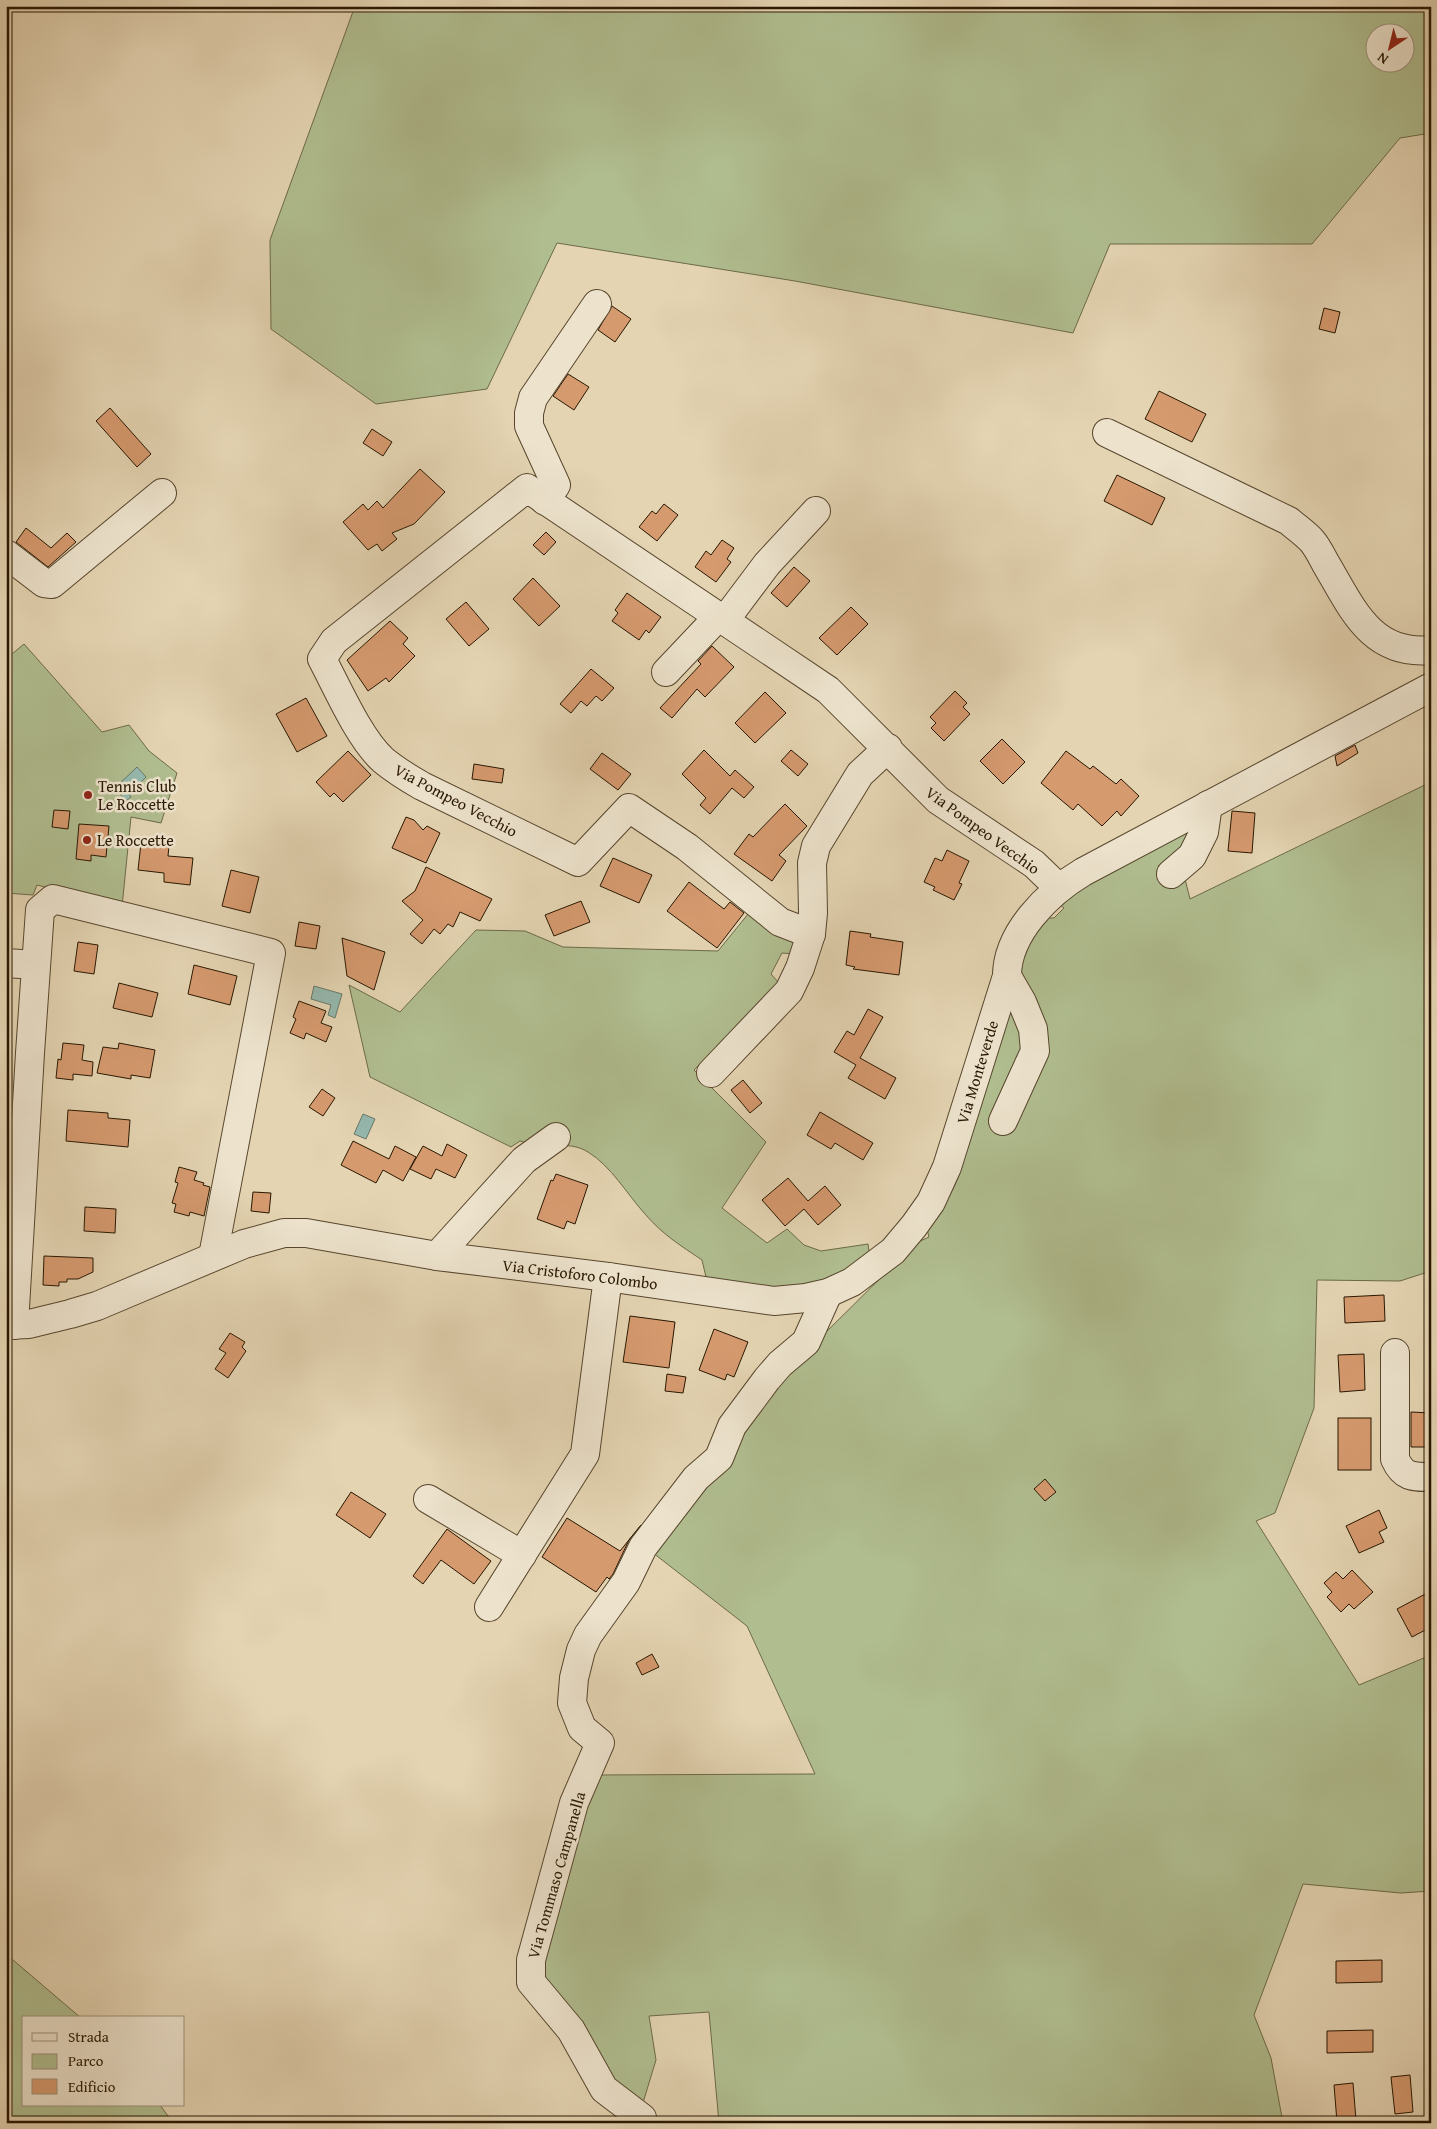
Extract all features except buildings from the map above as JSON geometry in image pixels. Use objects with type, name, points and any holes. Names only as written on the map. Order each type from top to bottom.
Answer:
[{"type":"street","points":[[545,501],[556,485],[529,426],[529,413],[533,398],[597,304]]},
{"type":"street","points":[[1107,433],[1289,521],[1313,542],[1365,626],[1382,641],[1397,648],[1412,651],[1431,650]]},
{"type":"street","name":"Via Pompeo Vecchio","points":[[811,934],[780,922],[687,847],[629,808],[578,862],[399,773],[381,758],[364,736],[322,659],[334,640],[527,488],[828,690],[938,800],[1066,883]]},
{"type":"street","points":[[6,554],[44,582],[52,584],[162,493]]},
{"type":"street","points":[[666,672],[722,618],[767,564],[816,511]]},
{"type":"street","points":[[1066,883],[1208,805],[1431,687]]},
{"type":"street","points":[[711,1073],[789,990],[800,968],[811,934],[813,913],[812,863],[816,846],[860,774],[888,748]]},
{"type":"street","points":[[1170,874],[1192,856],[1204,832],[1208,805]]},
{"type":"street","name":"Via Monteverde","points":[[828,1293],[852,1282],[893,1250],[914,1226],[931,1202],[947,1167],[1007,976],[1007,968],[1019,935],[1032,915],[1066,883]]},
{"type":"street","points":[[10,1325],[40,910],[53,899],[272,953],[213,1256]]},
{"type":"street","points":[[6,962],[36,965]]},
{"type":"street","points":[[1003,1121],[1036,1051],[1033,1029],[1022,1002],[1007,976]]},
{"type":"street","points":[[437,1256],[524,1160],[556,1137]]},
{"type":"street","name":"Via Cristoforo Colombo","points":[[10,1325],[70,1314],[96,1306],[213,1256],[244,1244],[284,1233],[306,1233],[437,1256],[608,1277],[774,1301],[806,1298],[828,1293]]},
{"type":"street","points":[[489,1607],[585,1454],[608,1277]]},
{"type":"street","name":"Via Tommaso Campanella","points":[[642,2123],[642,2118],[604,2089],[571,2030],[531,1982],[531,1960],[574,1803],[600,1743],[582,1728],[572,1703],[574,1678],[588,1635],[626,1582],[643,1547],[696,1478],[719,1458],[732,1426],[767,1379],[780,1364],[806,1342],[828,1293]]},
{"type":"street","points":[[1395,1353],[1395,1459],[1399,1470],[1408,1475],[1431,1478]]},
{"type":"street","points":[[428,1499],[522,1555]]},
{"type":"green space","points":[[355,6],[1431,6],[1431,133],[1400,138],[1312,244],[1110,244],[1073,333],[795,281],[557,243],[487,389],[376,404],[271,329],[270,240]]},
{"type":"green space","name":"Tennis Club Le Roccette","points":[[24,644],[102,732],[129,725],[149,751],[177,773],[161,823],[131,817],[122,907],[37,885],[33,895],[6,893],[6,659]]},
{"type":"green space","points":[[1431,782],[1431,1271],[1400,1281],[1317,1280],[1314,1408],[1275,1513],[1256,1521],[1359,1685],[1431,1655],[1431,1891],[1401,1893],[1303,1884],[1254,2015],[1271,2058],[1283,2123],[719,2123],[709,2012],[649,2016],[656,2060],[642,2106],[607,2085],[540,1983],[537,1962],[595,1775],[815,1774],[747,1626],[648,1549],[736,1431],[817,1341],[916,1243],[929,1237],[927,1229],[946,1201],[961,1170],[1010,996],[1040,1058],[1017,975],[1032,935],[1046,918],[1054,918],[1064,908],[1059,904],[1080,886],[1193,822],[1184,875],[1190,899]]},
{"type":"green space","points":[[753,908],[791,938],[796,946],[795,954],[782,953],[771,974],[779,983],[694,1070],[766,1142],[722,1208],[767,1243],[787,1229],[804,1245],[821,1251],[868,1244],[870,1259],[837,1278],[817,1285],[785,1288],[706,1277],[702,1260],[658,1228],[611,1172],[588,1152],[575,1147],[542,1146],[520,1141],[511,1147],[370,1077],[349,985],[400,1012],[476,930],[525,931],[563,947],[718,951]]},
{"type":"green space","points":[[6,1954],[79,2016],[22,2016],[22,2106],[161,2106],[173,2123],[6,2123]]},
{"type":"water","points":[[137,767],[146,777],[129,794],[131,797],[126,801],[115,788]]},
{"type":"water","points":[[314,986],[342,994],[335,1018],[328,1015],[331,1005],[311,999]]},
{"type":"water","points":[[363,1114],[375,1119],[366,1139],[354,1134]]},
{"type":"place","name":"Tennis Club Le Roccette","points":[[88,795]]},
{"type":"place","name":"Le Roccette","points":[[87,840]]}]
